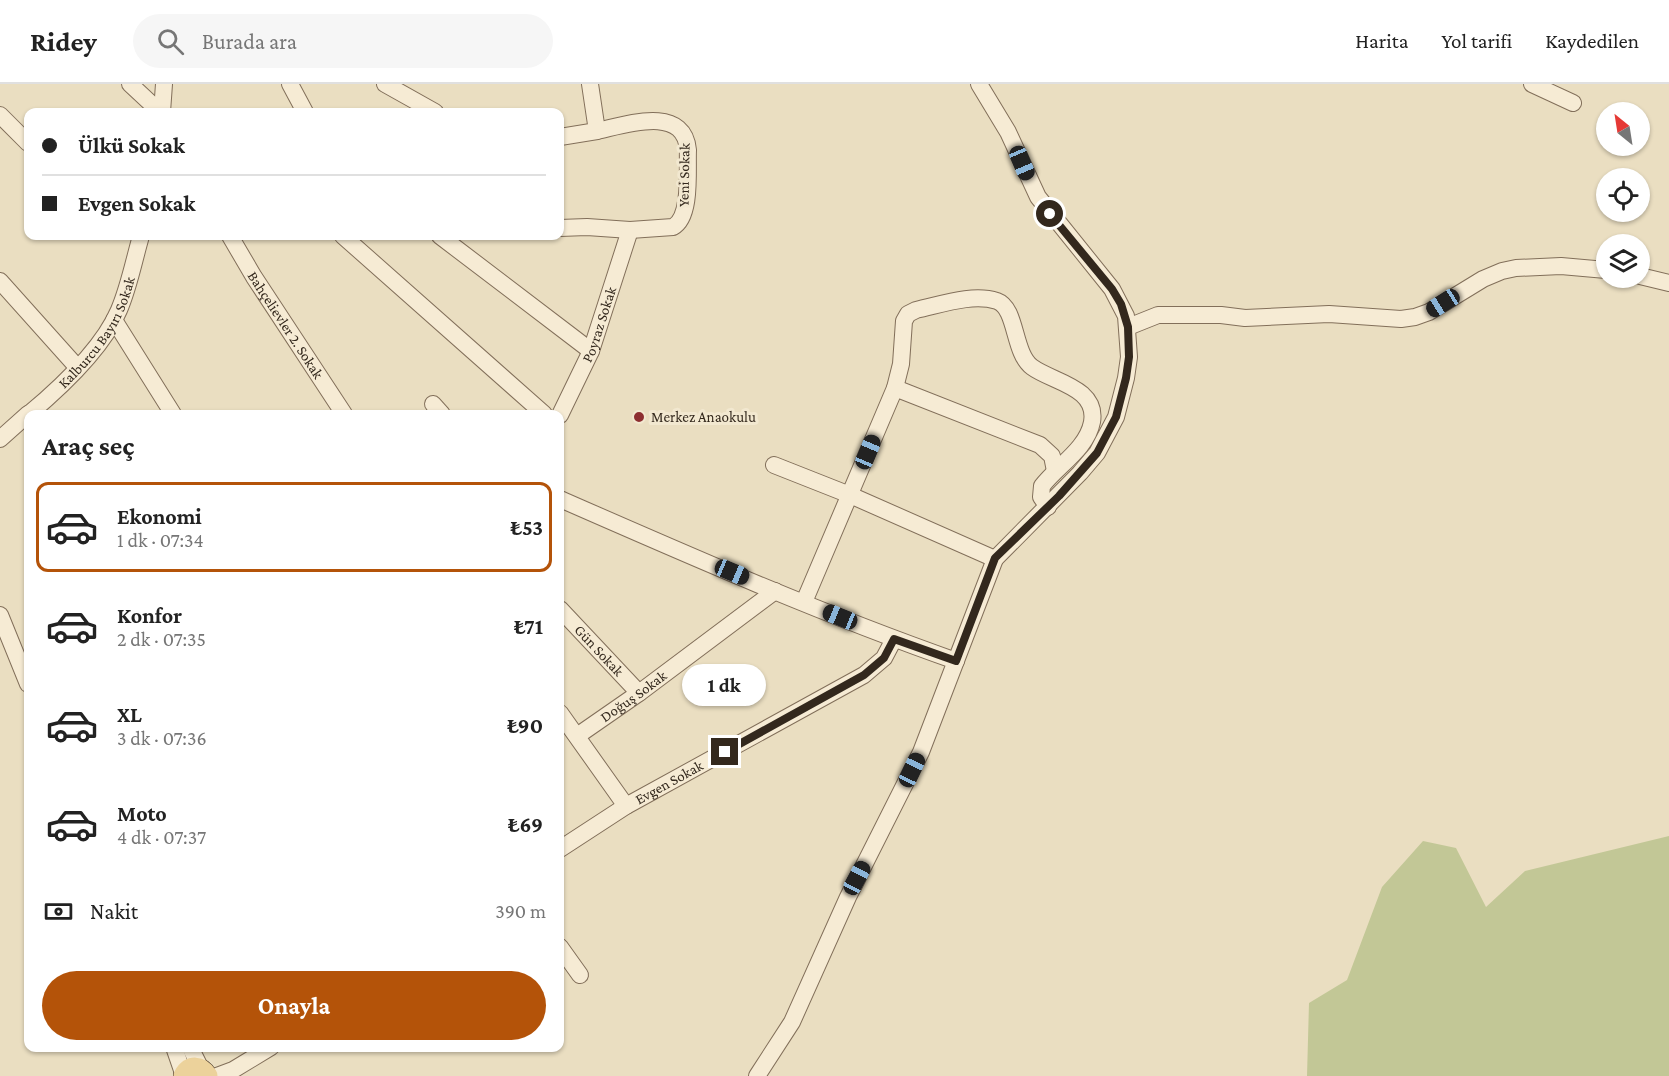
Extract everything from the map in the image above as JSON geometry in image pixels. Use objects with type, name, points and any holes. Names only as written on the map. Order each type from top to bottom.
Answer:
[{"type":"street","points":[[130,84],[157,108]]},
{"type":"street","points":[[161,108],[164,84]]},
{"type":"street","points":[[290,84],[303,108]]},
{"type":"street","points":[[385,84],[428,108]]},
{"type":"street","points":[[590,84],[597,131]]},
{"type":"street","points":[[757,1076],[784,1037],[800,1006],[848,897],[921,752],[995,558],[1048,507],[1097,453],[1116,417],[1128,368],[1128,327],[1121,304],[1112,289],[1038,197],[1008,132],[979,84]]},
{"type":"street","points":[[1533,84],[1573,103]]},
{"type":"street","points":[[0,115],[24,139]]},
{"type":"street","name":"Yeni Sokak","points":[[564,136],[642,121],[662,121],[677,128],[687,142],[686,202],[681,220],[673,227],[630,230]]},
{"type":"street","points":[[564,228],[630,230]]},
{"type":"street","name":"Poyraz Sokak","points":[[563,410],[591,351],[630,230]]},
{"type":"street","name":"Kalburcu Bayırı Sokak","points":[[38,410],[77,367],[114,320],[126,291],[136,240]]},
{"type":"street","name":"Bahçelievler 2. Sokak","points":[[233,240],[254,277],[341,410]]},
{"type":"street","points":[[348,240],[539,410]]},
{"type":"street","points":[[445,240],[591,351]]},
{"type":"street","points":[[1128,327],[1158,315],[1221,315],[1245,318],[1329,315],[1401,319],[1429,312],[1483,279],[1502,271],[1516,268],[1561,266],[1596,269]]},
{"type":"street","points":[[1650,278],[1669,283]]},
{"type":"street","points":[[0,281],[77,367]]},
{"type":"street","points":[[804,602],[895,388],[901,364],[904,321],[908,314],[916,310],[972,299],[999,302],[1007,308],[1015,336],[1026,360],[1032,367],[1073,387],[1090,407],[1092,422],[1088,432],[1070,457],[1042,486],[1041,497],[1048,507]]},
{"type":"street","points":[[114,320],[170,410]]},
{"type":"street","points":[[895,388],[1040,445],[1052,456],[1055,471]]},
{"type":"street","name":"Kalburcu Bayırı Sokak","points":[[0,439],[24,421]]},
{"type":"street","points":[[774,465],[995,558]]},
{"type":"street","points":[[564,501],[775,591],[894,639],[956,661]]},
{"type":"street","name":"Doğuş Sokak","points":[[577,736],[639,693],[775,591]]},
{"type":"street","name":"Gün Sokak","points":[[564,613],[639,693]]},
{"type":"street","points":[[0,615],[24,674]]},
{"type":"street","name":"Evgen Sokak","points":[[564,846],[626,806],[864,675],[884,658],[894,639]]},
{"type":"street","points":[[564,718],[626,806]]},
{"type":"street","points":[[564,953],[580,975]]},
{"type":"street","points":[[179,1052],[199,1074]]},
{"type":"street","points":[[192,1052],[199,1074]]},
{"type":"street","points":[[199,1074],[233,1070],[262,1052]]},
{"type":"green space","points":[[1669,836],[1669,1076],[1307,1076],[1309,1003],[1347,980],[1382,887],[1423,841],[1456,848],[1486,907],[1525,871]]},
{"type":"place","name":"Merkez Anaokulu","points":[[639,417]]},
{"type":"route","points":[[725,752],[864,675],[884,658],[894,639],[956,661],[995,558],[1059,496],[1097,453],[1116,417],[1126,378],[1129,357],[1126,316],[1112,289],[1050,214]]}]
